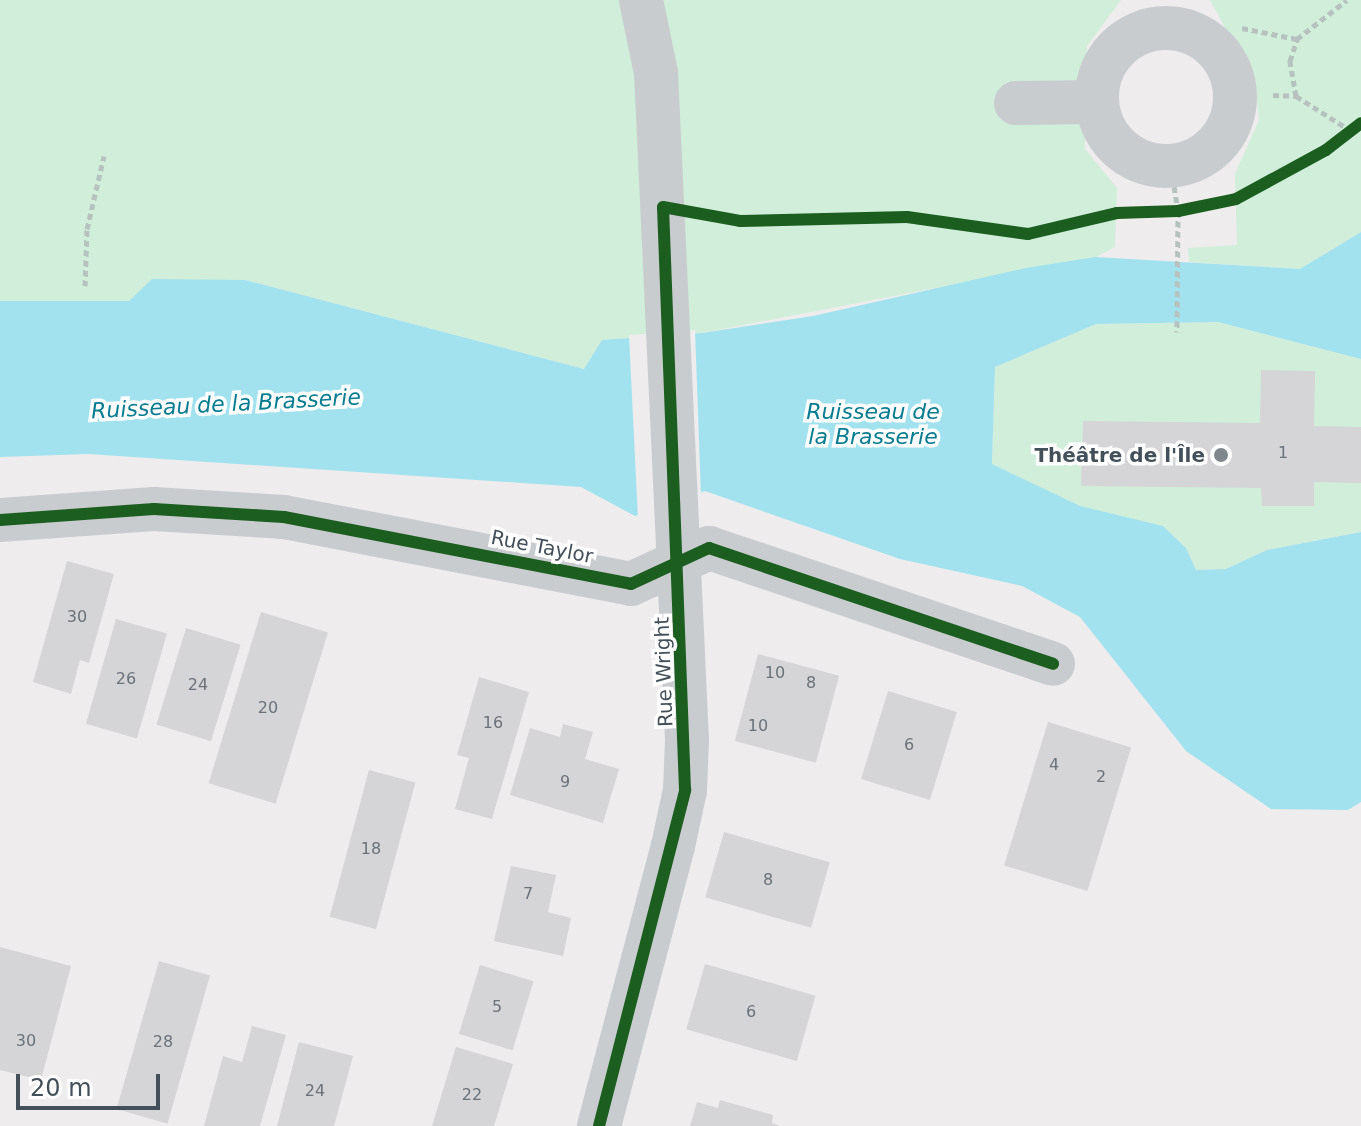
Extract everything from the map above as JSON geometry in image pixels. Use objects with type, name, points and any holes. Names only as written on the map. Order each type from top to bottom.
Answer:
[{"type":"street","name":"Rue Wright","points":[[599,1126],[685,790],[670,302],[656,73],[641,0]]},
{"type":"street","points":[[1166,14],[1217,52],[1234,83],[1235,107],[1228,129],[1213,148],[1194,161],[1171,167],[1129,156],[1102,123],[1097,102],[1108,59],[1124,43],[1166,14]]},
{"type":"street","points":[[1016,103],[1097,102]]},
{"type":"street","name":"Rue Taylor","points":[[0,520],[154,509],[284,517],[631,584],[709,548],[1053,664]]},
{"type":"path","points":[[1296,96],[1290,61],[1297,39],[1347,0]]},
{"type":"path","points":[[1242,28],[1297,39]]},
{"type":"path","points":[[1273,95],[1296,96],[1348,129]]},
{"type":"path","points":[[1337,140],[1348,129],[1361,123]]},
{"type":"path","points":[[85,286],[87,229],[104,156]]},
{"type":"path","points":[[1171,167],[1178,211],[1177,332]]},
{"type":"path","points":[[1163,212],[1192,208]]},
{"type":"green space","points":[[0,0],[1121,0],[1087,46],[1085,149],[1117,188],[1115,247],[1096,257],[702,333],[634,339],[584,369],[245,280],[129,301],[0,301]]},
{"type":"green space","points":[[1210,0],[1361,0],[1361,232],[1300,269],[1189,262],[1188,248],[1237,245],[1235,174],[1259,120],[1255,82]]},
{"type":"green space","points":[[1218,322],[1361,359],[1361,532],[1267,550],[1226,569],[1196,570],[1186,548],[1163,526],[1080,507],[992,464],[995,367],[1096,324]]},
{"type":"water","name":"Ruisseau de la Brasserie","points":[[1361,232],[1361,359],[1218,322],[1096,324],[995,367],[992,464],[1080,506],[1163,526],[1186,548],[1196,570],[1226,569],[1267,550],[1361,532],[1361,802],[1348,810],[1271,809],[1186,751],[1080,617],[1022,586],[900,559],[705,491],[635,516],[581,487],[88,454],[0,457],[0,301],[129,301],[152,279],[245,280],[584,369],[602,340],[702,333],[813,316],[1026,268],[1095,257],[1300,269]]},
{"type":"pier","points":[[695,330],[701,497],[638,519],[629,335]]},
{"type":"building","name":"Théâtre de l'Île","points":[[1261,370],[1315,371],[1314,426],[1361,427],[1361,483],[1314,482],[1314,506],[1262,506],[1261,488],[1081,486],[1083,421],[1260,423]]},
{"type":"building","points":[[67,561],[114,574],[89,663],[80,660],[71,694],[33,682]]},
{"type":"building","points":[[261,612],[328,632],[276,804],[209,783]]},
{"type":"building","points":[[116,619],[167,634],[137,738],[86,724]]},
{"type":"building","points":[[186,628],[241,645],[211,741],[156,725]]},
{"type":"building","points":[[758,654],[839,676],[816,763],[735,741]]},
{"type":"building","points":[[479,677],[529,692],[492,819],[455,809],[469,758],[457,755]]},
{"type":"building","points":[[888,691],[957,712],[930,800],[861,779]]},
{"type":"building","points":[[1048,722],[1131,747],[1087,891],[1004,865]]},
{"type":"building","points":[[563,724],[593,732],[585,759],[619,769],[603,823],[510,795],[530,728],[560,737]]},
{"type":"building","points":[[369,770],[415,782],[376,929],[330,917]]},
{"type":"building","points":[[724,832],[830,862],[811,928],[705,897]]},
{"type":"building","points":[[511,866],[556,875],[548,912],[571,918],[563,956],[494,941]]},
{"type":"building","points":[[0,947],[71,966],[41,1080],[0,1070]]},
{"type":"building","points":[[159,961],[210,976],[167,1124],[117,1109]]},
{"type":"building","points":[[705,964],[816,996],[797,1061],[686,1029]]},
{"type":"building","points":[[480,965],[534,981],[513,1050],[459,1034]]},
{"type":"building","points":[[252,1026],[286,1035],[260,1126],[204,1126],[223,1056],[242,1062]]},
{"type":"building","points":[[299,1042],[353,1056],[334,1126],[277,1126]]},
{"type":"building","points":[[456,1047],[513,1064],[494,1126],[432,1126]]},
{"type":"building","points":[[720,1100],[773,1115],[772,1123],[780,1126],[690,1126],[697,1102],[718,1108]]},
{"type":"cycle path","points":[[599,1126],[685,790],[663,207],[740,221],[907,217],[1028,234],[1117,213],[1178,211],[1236,199],[1326,150],[1361,123]]},
{"type":"cycle path","points":[[0,520],[154,509],[284,517],[631,584],[709,548],[1053,664]]},
{"type":"place","name":"Théâtre de l'Île","points":[[1221,455]]}]
